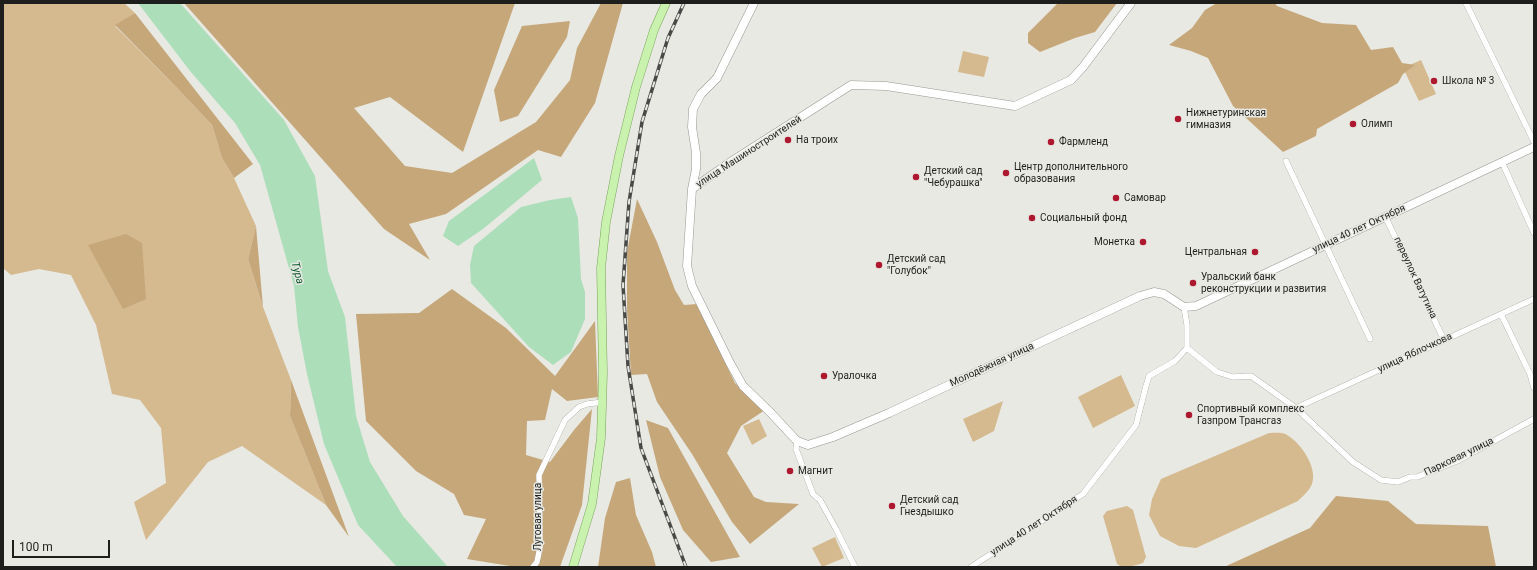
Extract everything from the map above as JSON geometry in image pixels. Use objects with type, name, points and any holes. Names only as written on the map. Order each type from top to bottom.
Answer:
[{"type":"main road","points":[[573,567],[592,504],[601,438],[603,402],[601,268],[606,222],[619,156],[636,87],[654,30],[666,3]]},
{"type":"street","points":[[692,189],[696,169],[696,153],[692,127],[693,109],[701,94],[716,78],[754,3]]},
{"type":"street","name":"улица Машиностроителей","points":[[797,441],[744,386],[730,363],[692,286],[687,266],[692,189],[732,161],[851,85],[886,86],[1016,106],[1072,80],[1131,3]]},
{"type":"street","points":[[1466,3],[1534,142]]},
{"type":"street","name":"улица 40 лет Октября","points":[[1184,307],[1196,306],[1534,147]]},
{"type":"street","points":[[1286,160],[1370,339]]},
{"type":"street","points":[[1502,162],[1534,233]]},
{"type":"street","name":"переулок Ватутина","points":[[1385,216],[1444,340]]},
{"type":"street","name":"Молодёжная улица","points":[[797,441],[808,445],[833,437],[890,413],[1140,296],[1154,292],[1164,294],[1184,307]]},
{"type":"street","name":"улица Яблочкова","points":[[1296,408],[1534,299]]},
{"type":"street","points":[[1184,307],[1187,324],[1187,348],[1217,372],[1233,377],[1251,376],[1296,408]]},
{"type":"street","points":[[1501,314],[1530,374],[1534,388]]},
{"type":"street","name":"улица 40 лет Октября","points":[[971,567],[1083,494],[1136,425],[1149,376],[1174,361],[1187,348]]},
{"type":"street","name":"Луговая улица","points":[[533,567],[537,562],[540,547],[539,475],[565,420],[578,407],[603,402]]},
{"type":"street","name":"Парковая улица","points":[[1296,408],[1353,462],[1381,480],[1398,482],[1410,477],[1417,477],[1457,461],[1534,419]]},
{"type":"street","points":[[797,441],[796,449],[813,494],[820,500],[836,528],[855,567]]},
{"type":"shaded area","points":[[3,3],[124,3],[135,13],[115,26],[212,125],[222,158],[234,178],[256,226],[248,259],[263,307],[291,380],[290,416],[326,505],[242,446],[208,462],[146,540],[134,502],[166,483],[161,428],[140,400],[112,394],[96,325],[71,275],[39,269],[11,275],[3,268]]},
{"type":"shaded area","points":[[184,3],[515,3],[463,152],[390,97],[354,108],[405,166],[452,173],[536,122],[570,80],[577,48],[601,3],[623,3],[595,103],[561,157],[538,150],[446,214],[409,224],[430,260],[384,229]]},
{"type":"shaded area","points":[[1058,3],[1117,3],[1095,32],[1040,52],[1028,43],[1028,33]]},
{"type":"shaded area","points":[[1217,3],[1275,3],[1277,6],[1322,23],[1356,25],[1371,50],[1393,47],[1402,63],[1415,65],[1403,74],[1398,83],[1317,129],[1316,136],[1283,152],[1233,106],[1208,58],[1191,51],[1169,45],[1192,28],[1205,10]]},
{"type":"shaded area","points":[[135,13],[253,164],[234,178],[222,158],[212,125],[115,25]]},
{"type":"shaded area","points":[[570,21],[567,37],[518,116],[500,122],[494,90],[522,26]]},
{"type":"shaded area","points":[[963,51],[989,57],[984,77],[958,72]]},
{"type":"shaded area","points":[[1421,60],[1436,94],[1419,101],[1403,68]]},
{"type":"shaded area","points":[[637,199],[657,242],[675,290],[684,305],[697,304],[735,383],[765,410],[741,426],[727,453],[754,497],[766,502],[799,504],[750,544],[732,522],[692,454],[657,402],[647,374],[631,375],[627,311],[627,252]]},
{"type":"shaded area","points":[[256,226],[263,307],[248,259]]},
{"type":"shaded area","points":[[126,234],[142,243],[146,299],[123,309],[88,245]]},
{"type":"shaded area","points":[[452,289],[506,328],[555,376],[595,321],[598,397],[567,401],[552,389],[545,420],[527,421],[526,455],[550,462],[592,409],[582,505],[560,567],[516,567],[467,559],[486,519],[464,515],[454,494],[416,471],[366,421],[356,314],[419,313]]},
{"type":"shaded area","points":[[1121,375],[1135,406],[1093,428],[1078,397]]},
{"type":"shaded area","points":[[291,380],[349,537],[326,505],[290,416]]},
{"type":"shaded area","points":[[1003,401],[994,431],[973,442],[963,419]]},
{"type":"shaded area","points":[[759,419],[767,436],[752,445],[743,426]]},
{"type":"shaded area","points":[[646,420],[668,428],[740,557],[711,562],[683,530],[660,477]]},
{"type":"shaded area","points":[[1269,433],[1283,433],[1287,435],[1298,444],[1307,456],[1313,471],[1312,484],[1308,491],[1298,501],[1196,548],[1179,546],[1160,536],[1149,515],[1152,499],[1161,479]]},
{"type":"shaded area","points":[[630,478],[636,515],[652,552],[656,567],[598,567],[605,518],[616,482]]},
{"type":"shaded area","points":[[1336,496],[1388,501],[1416,524],[1488,526],[1496,567],[1224,567],[1310,528]]},
{"type":"shaded area","points":[[1127,506],[1133,510],[1146,557],[1143,563],[1123,567],[1117,564],[1103,516],[1107,511]]},
{"type":"shaded area","points":[[835,537],[844,558],[822,567],[812,548]]},
{"type":"water","name":"Тура","points":[[138,3],[180,3],[284,120],[315,176],[328,271],[345,317],[356,416],[370,462],[403,516],[448,567],[397,567],[358,525],[324,444],[307,374],[298,327],[294,286],[260,165],[235,123],[190,71]]},
{"type":"water","points":[[534,158],[542,180],[483,229],[458,246],[443,236],[449,221]]},
{"type":"water","points":[[571,197],[578,218],[581,279],[585,292],[585,319],[571,352],[553,365],[529,347],[471,283],[470,265],[474,246],[521,207]]},
{"type":"railway","points":[[684,3],[668,38],[642,122],[629,202],[623,285],[628,366],[641,448],[686,567]]},
{"type":"place","name":"Школа № 3","points":[[1434,81]]},
{"type":"place","name":"Нижнетуринская гимназия","points":[[1178,119]]},
{"type":"place","name":"Олимп","points":[[1353,124]]},
{"type":"place","name":"На троих","points":[[788,140]]},
{"type":"place","name":"Фармленд","points":[[1051,142]]},
{"type":"place","name":"Центр дополнительного образования","points":[[1006,173]]},
{"type":"place","name":"Детский сад \"Чебурашка\"","points":[[916,177]]},
{"type":"place","name":"Самовар","points":[[1116,198]]},
{"type":"place","name":"Социальный фонд","points":[[1032,218]]},
{"type":"place","name":"Монетка","points":[[1143,242]]},
{"type":"place","name":"Центральная","points":[[1255,252]]},
{"type":"place","name":"Детский сад \"Голубок\"","points":[[879,265]]},
{"type":"place","name":"Уральский банк реконструкции и развития","points":[[1193,283]]},
{"type":"place","name":"Уралочка","points":[[824,376]]},
{"type":"place","name":"Спортивный комплекс Газпром Трансгаз","points":[[1189,415]]},
{"type":"place","name":"Магнит","points":[[790,471]]},
{"type":"place","name":"Детский сад Гнездышко","points":[[892,506]]}]
